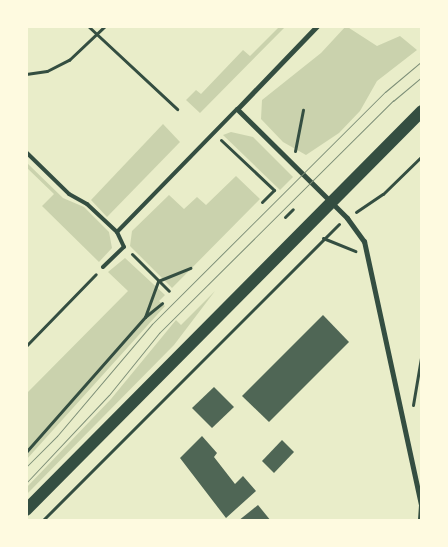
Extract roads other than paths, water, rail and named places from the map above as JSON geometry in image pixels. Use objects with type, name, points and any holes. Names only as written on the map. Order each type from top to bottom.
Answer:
[{"type":"main road","points":[[26,510],[422,111]]},
{"type":"street","points":[[317,26],[237,109],[332,203],[364,241],[422,505],[420,521]]},
{"type":"lane","points":[[117,232],[237,109]]},
{"type":"lane","points":[[26,152],[69,194],[87,204],[117,232],[124,247],[103,267]]},
{"type":"tram line","points":[[26,467],[57,436],[152,324],[385,92],[422,61]]},
{"type":"tram line","points":[[26,483],[109,395],[159,333],[393,101],[422,77]]}]
